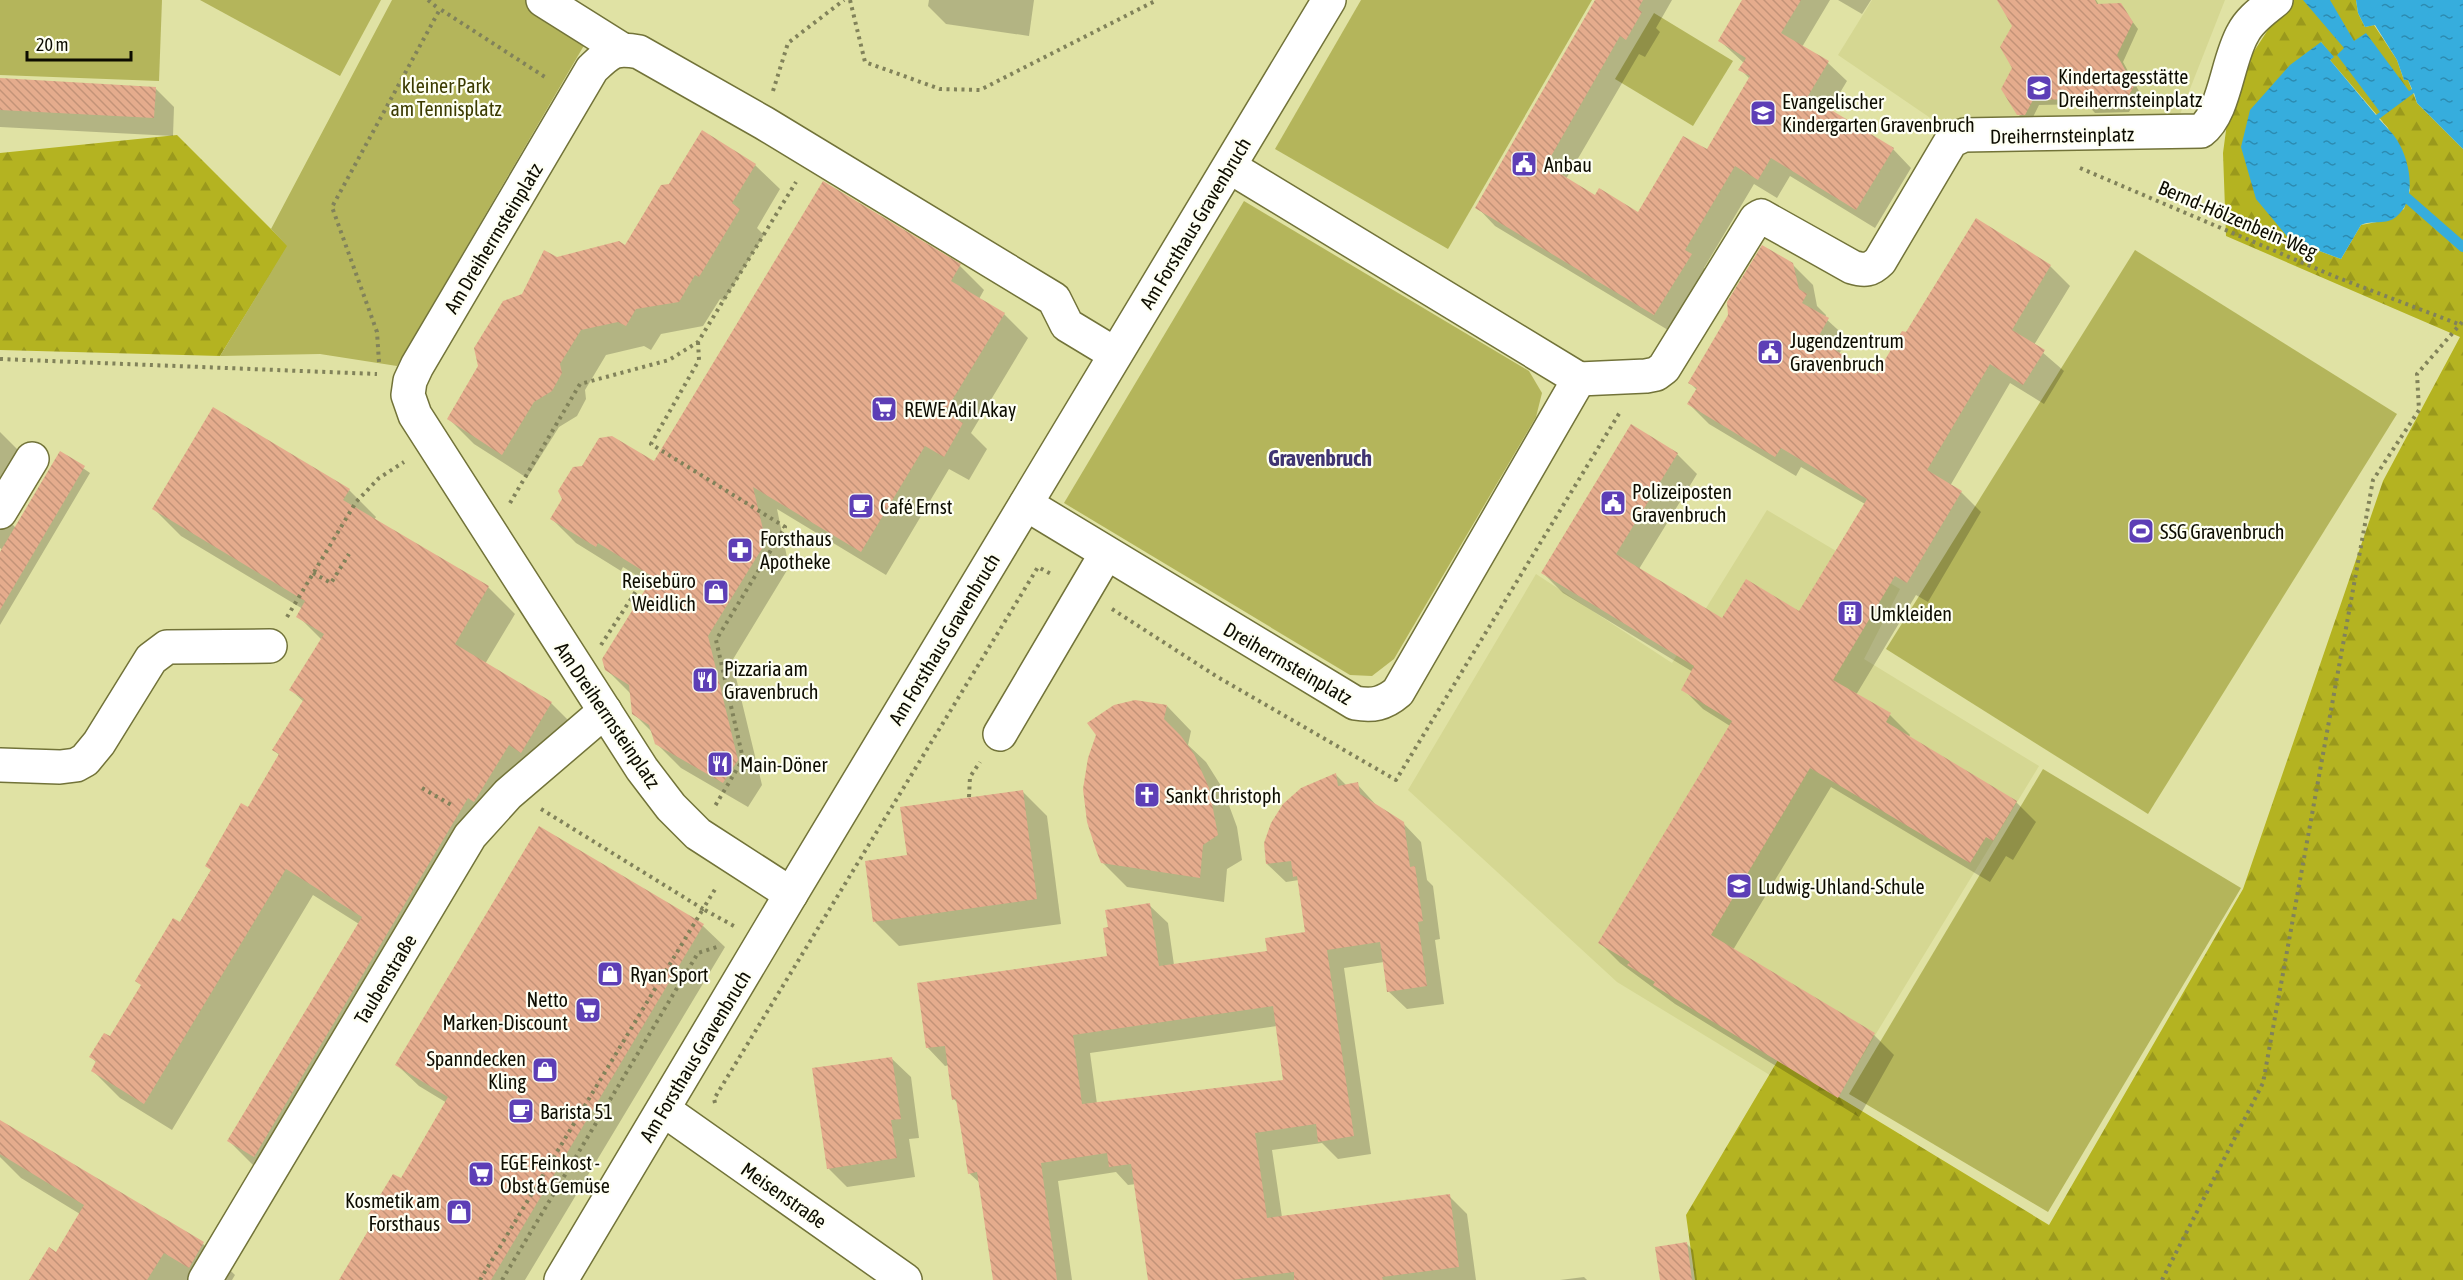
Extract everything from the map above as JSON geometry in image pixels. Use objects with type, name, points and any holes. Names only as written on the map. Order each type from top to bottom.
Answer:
[{"type":"street","points":[[543,0],[621,49],[639,52],[764,123],[1054,299],[1067,325],[1115,354]]},
{"type":"street","name":"Am Forsthaus Gravenbruch","points":[[561,1280],[1329,0]]},
{"type":"street","name":"Dreiherrnsteinplatz","points":[[1026,504],[1355,704],[1369,706],[1387,701],[1398,692],[1579,379],[1646,376],[1664,368],[1756,219],[1761,216],[1852,267],[1864,271],[1873,268],[1880,261],[1952,141],[1964,135],[2201,131],[2213,119],[2242,34],[2250,22],[2276,0]]},
{"type":"street","name":"Am Dreiherrnsteinplatz","points":[[621,49],[608,53],[592,69],[410,381],[408,395],[415,415],[604,711],[671,807],[698,834],[791,894]]},
{"type":"street","points":[[1230,167],[1579,379]]},
{"type":"street","points":[[0,512],[32,459]]},
{"type":"street","points":[[1000,734],[1106,554]]},
{"type":"street","points":[[0,765],[60,767],[76,765],[85,760],[99,743],[151,659],[167,647],[270,646]]},
{"type":"street","name":"Taubenstraße","points":[[205,1280],[470,836],[508,794],[604,711]]},
{"type":"street","name":"Meisenstraße","points":[[663,1110],[905,1280]]},
{"type":"path","points":[[428,0],[576,97]]},
{"type":"path","points":[[764,123],[788,43],[844,0]]},
{"type":"path","points":[[850,0],[865,62],[940,89],[970,90],[981,90],[1157,0]]},
{"type":"path","points":[[0,359],[380,374],[377,332],[332,207],[440,9]]},
{"type":"path","points":[[491,534],[580,384],[669,360],[698,342],[813,153]]},
{"type":"path","name":"Bernd-Hölzenbein-Weg","points":[[2078,167],[2336,277],[2462,324]]},
{"type":"path","points":[[2162,1280],[2263,1083],[2373,480],[2419,410],[2417,374],[2462,324]]},
{"type":"path","points":[[698,342],[699,360],[651,444],[785,526],[716,640],[743,759],[698,834]]},
{"type":"path","points":[[270,646],[356,502],[389,471]]},
{"type":"path","points":[[313,573],[332,583],[349,554]]},
{"type":"path","points":[[717,1108],[714,1099],[1038,567],[1084,591]]},
{"type":"path","points":[[582,676],[642,582]]},
{"type":"path","points":[[422,788],[444,801]]},
{"type":"path","points":[[549,816],[742,930]]},
{"type":"path","points":[[480,1280],[708,900]]},
{"type":"path","points":[[502,1280],[698,953],[729,943]]},
{"type":"shaded area","name":"Kindertagesstätte Dreiherrnsteinplatz","points":[[1872,0],[2225,0],[2177,122],[1945,128],[1838,55]]},
{"type":"shaded area","name":"Ludwig-Uhland-Schule","points":[[1767,510],[1900,589],[1864,659],[2039,766],[1829,1111],[1617,982],[1408,790],[1536,574],[1672,663]]},
{"type":"green space","points":[[0,0],[162,0],[159,81],[0,75]]},
{"type":"green space","points":[[200,0],[381,0],[340,76]]},
{"type":"green space","name":"kleiner Park am Tennisplatz","points":[[392,0],[543,0],[593,30],[397,366],[320,354],[220,356],[287,246],[271,229]]},
{"type":"green space","points":[[1361,0],[1592,0],[1448,249],[1275,149]]},
{"type":"green space","points":[[2262,0],[2356,0],[2358,13],[2365,27],[2374,25],[2397,60],[2404,80],[2408,80],[2417,103],[2463,149],[2463,1280],[1695,1280],[1686,1215],[1778,1060],[2049,1225],[2243,889],[2383,481],[2460,337],[2226,236],[2223,153],[2232,85],[2275,19]],"holes":[[[2321,42],[2333,57],[2330,60],[2388,128],[2410,190],[2404,209],[2382,221],[2361,225],[2341,259],[2290,240]]]},
{"type":"green space","points":[[1654,13],[1733,61],[1693,126],[1615,79]]},
{"type":"green space","points":[[177,135],[288,246],[220,356],[0,350],[0,153]]},
{"type":"green space","points":[[1244,201],[1529,371],[1542,393],[1536,417],[1394,659],[1372,676],[1350,675],[1064,503]]},
{"type":"green space","name":"SSG Gravenbruch","points":[[2135,250],[2397,414],[2148,814],[1886,649]]},
{"type":"green space","points":[[2043,769],[2241,888],[2048,1212],[1849,1094]]},
{"type":"water","points":[[2303,0],[2330,0],[2354,41],[2366,33],[2409,91],[2412,89],[2408,80],[2404,80],[2397,60],[2375,25],[2365,27],[2358,13],[2356,0],[2463,0],[2463,149],[2417,103],[2414,93],[2379,119],[2402,148],[2410,180],[2407,201],[2403,210],[2396,217],[2384,222],[2361,225],[2341,259],[2290,240],[2256,199],[2241,147],[2250,110],[2290,65],[2321,42],[2334,57],[2330,60],[2376,115],[2380,112],[2337,55],[2344,48]]},
{"type":"building","points":[[1595,0],[1643,0],[1638,9],[1642,12],[1626,40],[1620,36],[1546,165],[1595,195],[1599,188],[1638,212],[1683,136],[1707,149],[1750,76],[1738,70],[1746,58],[1718,41],[1742,0],[1801,0],[1781,33],[1829,61],[1808,96],[1894,148],[1856,210],[1771,158],[1758,180],[1735,166],[1685,250],[1692,254],[1654,315],[1475,208]]},
{"type":"building","points":[[1997,0],[2095,0],[2097,4],[2121,3],[2133,22],[2117,55],[2134,86],[2123,106],[2087,108],[2081,99],[2033,100],[2025,115],[2017,115],[2001,89],[2012,68],[2000,47],[2012,26]]},
{"type":"building","points":[[0,78],[156,87],[154,118],[0,110]]},
{"type":"building","points":[[702,130],[756,164],[732,203],[740,209],[699,277],[695,275],[679,302],[636,309],[626,326],[618,322],[581,330],[560,364],[562,373],[552,391],[534,402],[502,455],[447,419],[478,366],[474,348],[503,301],[522,294],[544,250],[557,257],[619,241],[625,245],[661,185],[669,184]]},
{"type":"building","points":[[823,181],[961,264],[951,281],[1005,313],[945,412],[963,423],[944,457],[925,446],[861,552],[753,487],[766,542],[708,636],[738,760],[723,783],[655,744],[649,725],[632,714],[629,685],[605,670],[602,659],[653,577],[598,543],[596,547],[550,519],[562,499],[558,491],[573,467],[582,466],[599,438],[612,436],[654,461]]},
{"type":"building","points":[[1976,218],[2051,265],[2012,330],[2045,350],[2023,385],[1990,364],[1927,470],[1962,491],[1907,583],[1895,576],[1833,680],[1891,713],[1886,722],[2017,801],[1993,841],[1986,837],[1970,863],[1810,768],[1711,935],[1875,1033],[1838,1098],[1653,985],[1655,982],[1627,965],[1630,962],[1598,943],[1732,721],[1681,690],[1694,666],[1541,573],[1631,424],[1678,453],[1616,554],[1722,618],[1746,579],[1799,611],[1867,499],[1781,448],[1775,457],[1687,404],[1697,388],[1688,383],[1728,315],[1727,302],[1762,245],[1793,263],[1799,289],[1807,294],[1802,303],[1829,318],[1817,339],[1876,375],[1902,331],[1906,332]]},
{"type":"building","points":[[213,407],[350,489],[343,500],[489,586],[455,644],[552,702],[521,753],[509,745],[474,802],[468,798],[254,1157],[227,1141],[362,917],[286,869],[144,1104],[91,1071],[96,1061],[89,1057],[104,1033],[110,1036],[141,985],[135,981],[173,918],[180,922],[211,870],[205,866],[241,803],[248,807],[279,754],[272,750],[304,699],[289,690],[324,634],[296,617],[305,601],[152,509]]},
{"type":"building","points":[[60,451],[85,466],[0,610],[0,552]]},
{"type":"building","name":"Sankt Christoph","points":[[1135,700],[1167,705],[1164,719],[1181,736],[1194,754],[1209,788],[1218,835],[1203,845],[1200,878],[1101,863],[1096,850],[1087,822],[1083,789],[1088,758],[1096,735],[1087,723],[1114,705]]},
{"type":"building","points":[[1336,773],[1338,786],[1358,782],[1360,794],[1404,822],[1410,867],[1415,866],[1423,921],[1418,922],[1427,986],[1387,992],[1380,942],[1327,950],[1354,1136],[1318,1142],[1316,1124],[1255,1133],[1267,1218],[1450,1194],[1459,1267],[1382,1277],[1383,1280],[1294,1280],[1294,1272],[1232,1280],[1148,1280],[1131,1164],[1109,1167],[1107,1153],[1041,1163],[1057,1280],[993,1280],[977,1172],[968,1174],[956,1099],[952,1100],[945,1046],[926,1048],[917,983],[1107,956],[1103,928],[1108,927],[1105,910],[1150,903],[1159,966],[1267,951],[1265,938],[1305,932],[1297,876],[1293,877],[1291,861],[1266,864],[1264,843],[1271,823],[1283,804],[1301,788]],"holes":[[[1273,1006],[1283,1080],[1082,1104],[1073,1035]]]},
{"type":"building","points":[[1023,790],[1037,899],[873,922],[865,861],[907,855],[900,807]]},
{"type":"building","points":[[539,826],[704,924],[491,1280],[339,1280],[375,1219],[368,1215],[393,1174],[401,1178],[448,1097],[395,1065]]},
{"type":"building","points":[[892,1057],[901,1119],[891,1120],[897,1158],[827,1169],[812,1068]]},
{"type":"building","points":[[0,1120],[204,1242],[189,1268],[164,1253],[147,1280],[29,1280],[49,1247],[56,1252],[84,1205],[0,1154]]},
{"type":"building","points":[[1687,1242],[1692,1280],[1660,1280],[1655,1247]]},
{"type":"waterway","points":[[2407,198],[2463,247]]},
{"type":"place","name":"Kindertagesstätte Dreiherrnsteinplatz","points":[[2039,88]]},
{"type":"place","name":"Evangelischer Kindergarten Gravenbruch","points":[[1763,113]]},
{"type":"place","name":"Anbau","points":[[1524,164]]},
{"type":"place","name":"Jugendzentrum Gravenbruch","points":[[1770,352]]},
{"type":"place","name":"REWE Adil Akay","points":[[884,409]]},
{"type":"place","name":"Polizeiposten Gravenbruch","points":[[1613,503]]},
{"type":"place","name":"Café Ernst","points":[[861,506]]},
{"type":"place","name":"SSG Gravenbruch","points":[[2141,531]]},
{"type":"place","name":"Forsthaus Apotheke","points":[[740,550]]},
{"type":"place","name":"Reisebüro Weidlich","points":[[716,592]]},
{"type":"place","name":"Umkleiden","points":[[1850,613]]},
{"type":"place","name":"Pizzaria am Gravenbruch","points":[[705,680]]},
{"type":"place","name":"Main-Döner","points":[[720,764]]},
{"type":"place","name":"Sankt Christoph","points":[[1147,795]]},
{"type":"place","name":"Ludwig-Uhland-Schule","points":[[1739,886]]},
{"type":"place","name":"Ryan Sport","points":[[610,974]]},
{"type":"place","name":"Netto Marken-Discount","points":[[588,1010]]},
{"type":"place","name":"Spanndecken Kling","points":[[545,1070]]},
{"type":"place","name":"Barista 51","points":[[521,1111]]},
{"type":"place","name":"EGE Feinkost - Obst & Gemüse","points":[[481,1174]]},
{"type":"place","name":"Kosmetik am Forsthaus","points":[[459,1212]]},
{"type":"district","name":"Gravenbruch","points":[[1320,458]]}]
